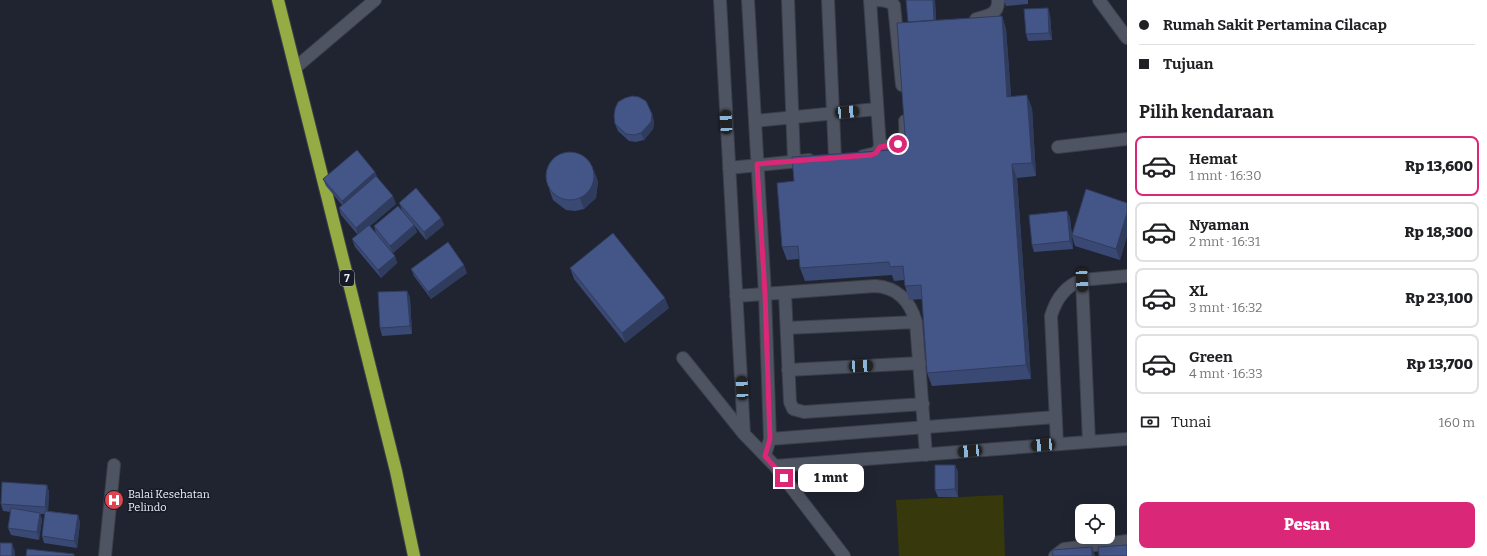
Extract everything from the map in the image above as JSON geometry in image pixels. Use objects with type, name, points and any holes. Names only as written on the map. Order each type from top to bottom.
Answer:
[{"type":"highway","name":"7","points":[[278,0],[396,471],[414,556]]},
{"type":"street","points":[[295,68],[375,0]]},
{"type":"street","points":[[720,0],[744,434]]},
{"type":"street","points":[[748,0],[765,294],[770,439],[765,456]]},
{"type":"street","points":[[788,0],[794,161]]},
{"type":"street","points":[[828,0],[835,158]]},
{"type":"street","points":[[729,168],[757,164],[871,155],[876,153],[880,147],[870,0],[890,1],[894,5],[903,97]]},
{"type":"street","points":[[976,19],[991,15],[996,11],[998,0]]},
{"type":"street","points":[[1099,0],[1127,38]]},
{"type":"street","points":[[755,121],[877,109]]},
{"type":"street","points":[[880,147],[898,144],[903,140],[906,135],[904,112]]},
{"type":"street","points":[[1058,147],[1127,139]]},
{"type":"street","points":[[1058,444],[1051,316],[1058,299],[1070,286],[1082,280],[1127,276]]},
{"type":"street","points":[[1082,280],[1089,442]]},
{"type":"street","points":[[736,296],[886,286],[892,288],[913,311],[916,322],[926,455]]},
{"type":"street","points":[[785,293],[790,402],[793,409],[798,411],[923,404]]},
{"type":"street","points":[[787,328],[916,322]]},
{"type":"street","points":[[683,358],[744,434],[775,466],[844,556]]},
{"type":"street","points":[[788,370],[920,363]]},
{"type":"street","points":[[770,439],[1056,417]]},
{"type":"street","points":[[775,466],[1127,439]]},
{"type":"street","points":[[105,556],[114,465]]},
{"type":"street","points":[[1055,556],[1064,549],[1127,541]]},
{"type":"shaded area","points":[[1003,495],[1005,556],[899,556],[896,500]]},
{"type":"building","points":[[906,0],[933,0],[934,20],[908,22]]},
{"type":"building","points":[[1048,8],[1049,33],[1026,34],[1024,9]]},
{"type":"building","points":[[1002,16],[1007,97],[1027,95],[1032,163],[1012,164],[1026,365],[927,373],[921,285],[905,286],[903,266],[890,267],[889,262],[800,268],[798,246],[782,247],[777,183],[794,181],[792,157],[906,149],[897,23]]},
{"type":"building","points":[[632,96],[639,97],[646,101],[652,114],[651,122],[641,133],[634,135],[626,134],[615,124],[614,116],[618,102]]},
{"type":"building","points":[[357,150],[375,172],[342,201],[323,179]]},
{"type":"building","points":[[565,152],[575,152],[587,159],[594,171],[594,181],[587,193],[575,200],[565,200],[557,196],[550,189],[546,181],[546,171],[550,163],[557,156]]},
{"type":"building","points":[[376,176],[393,196],[356,228],[339,208]]},
{"type":"building","points":[[416,188],[441,218],[424,232],[399,203]]},
{"type":"building","points":[[1086,189],[1127,203],[1127,213],[1116,249],[1072,235]]},
{"type":"building","points":[[398,206],[414,225],[390,246],[374,226]]},
{"type":"building","points":[[1067,211],[1070,241],[1032,245],[1029,215]]},
{"type":"building","points":[[369,225],[395,256],[378,270],[352,239]]},
{"type":"building","points":[[613,233],[665,298],[622,333],[570,268]]},
{"type":"building","points":[[448,242],[464,265],[428,292],[411,269]]},
{"type":"building","points":[[407,291],[410,326],[380,328],[378,292]]},
{"type":"building","points":[[935,465],[955,465],[955,489],[935,490]]},
{"type":"building","points":[[2,482],[47,485],[45,507],[1,504]]},
{"type":"building","points":[[11,508],[40,513],[37,532],[8,528]]},
{"type":"building","points":[[45,511],[78,515],[74,541],[42,536]]},
{"type":"building","points":[[0,543],[12,543],[12,556],[0,556]]},
{"type":"building","points":[[1127,545],[1127,556],[1099,556],[1098,547]]},
{"type":"building","points":[[1092,547],[1092,556],[1053,556],[1052,550]]},
{"type":"building","points":[[27,549],[74,554],[74,556],[26,556]]},
{"type":"place","name":"Balai Kesehatan Pelindo","points":[[114,500]]},
{"type":"route","points":[[784,478],[765,456],[770,439],[765,294],[757,164],[871,155],[876,153],[880,147],[898,144]]}]
